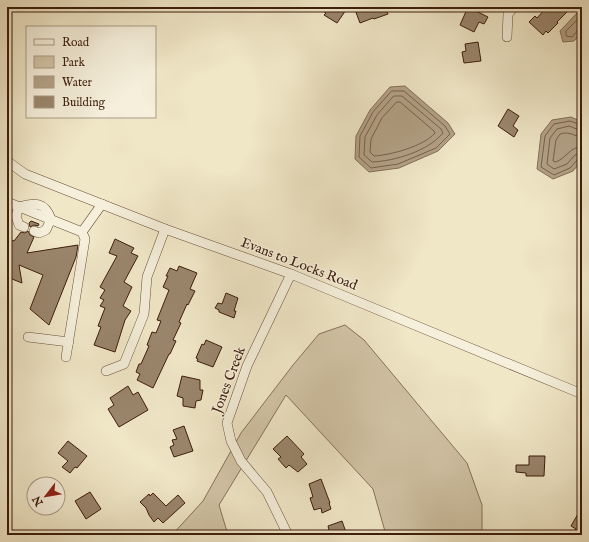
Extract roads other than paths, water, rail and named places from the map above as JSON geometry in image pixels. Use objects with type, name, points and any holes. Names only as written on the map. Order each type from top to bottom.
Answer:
[{"type":"street","points":[[507,37],[508,14],[514,7]]},
{"type":"street","name":"Evans to Locks Road","points":[[7,161],[26,174],[165,229],[290,274],[582,394]]},
{"type":"street","points":[[7,202],[82,232],[85,239],[66,357]]},
{"type":"street","points":[[82,232],[102,204]]},
{"type":"street","points":[[19,207],[16,216],[19,225],[24,227]]},
{"type":"street","points":[[34,231],[39,233],[46,230],[51,219]]},
{"type":"street","points":[[106,371],[124,364],[144,314],[147,277],[165,229]]},
{"type":"street","name":"Jones Creek","points":[[288,535],[267,492],[241,461],[231,441],[227,423],[247,366],[290,274]]},
{"type":"street","points":[[28,337],[69,342]]},
{"type":"water","points":[[582,10],[582,32],[574,41],[563,42],[560,31],[578,12]]},
{"type":"water","points":[[405,86],[448,123],[455,134],[438,151],[399,168],[369,172],[355,159],[356,136],[370,110],[390,87]]},
{"type":"water","points":[[571,117],[582,122],[582,160],[573,171],[553,179],[537,169],[541,134],[552,120]]}]
